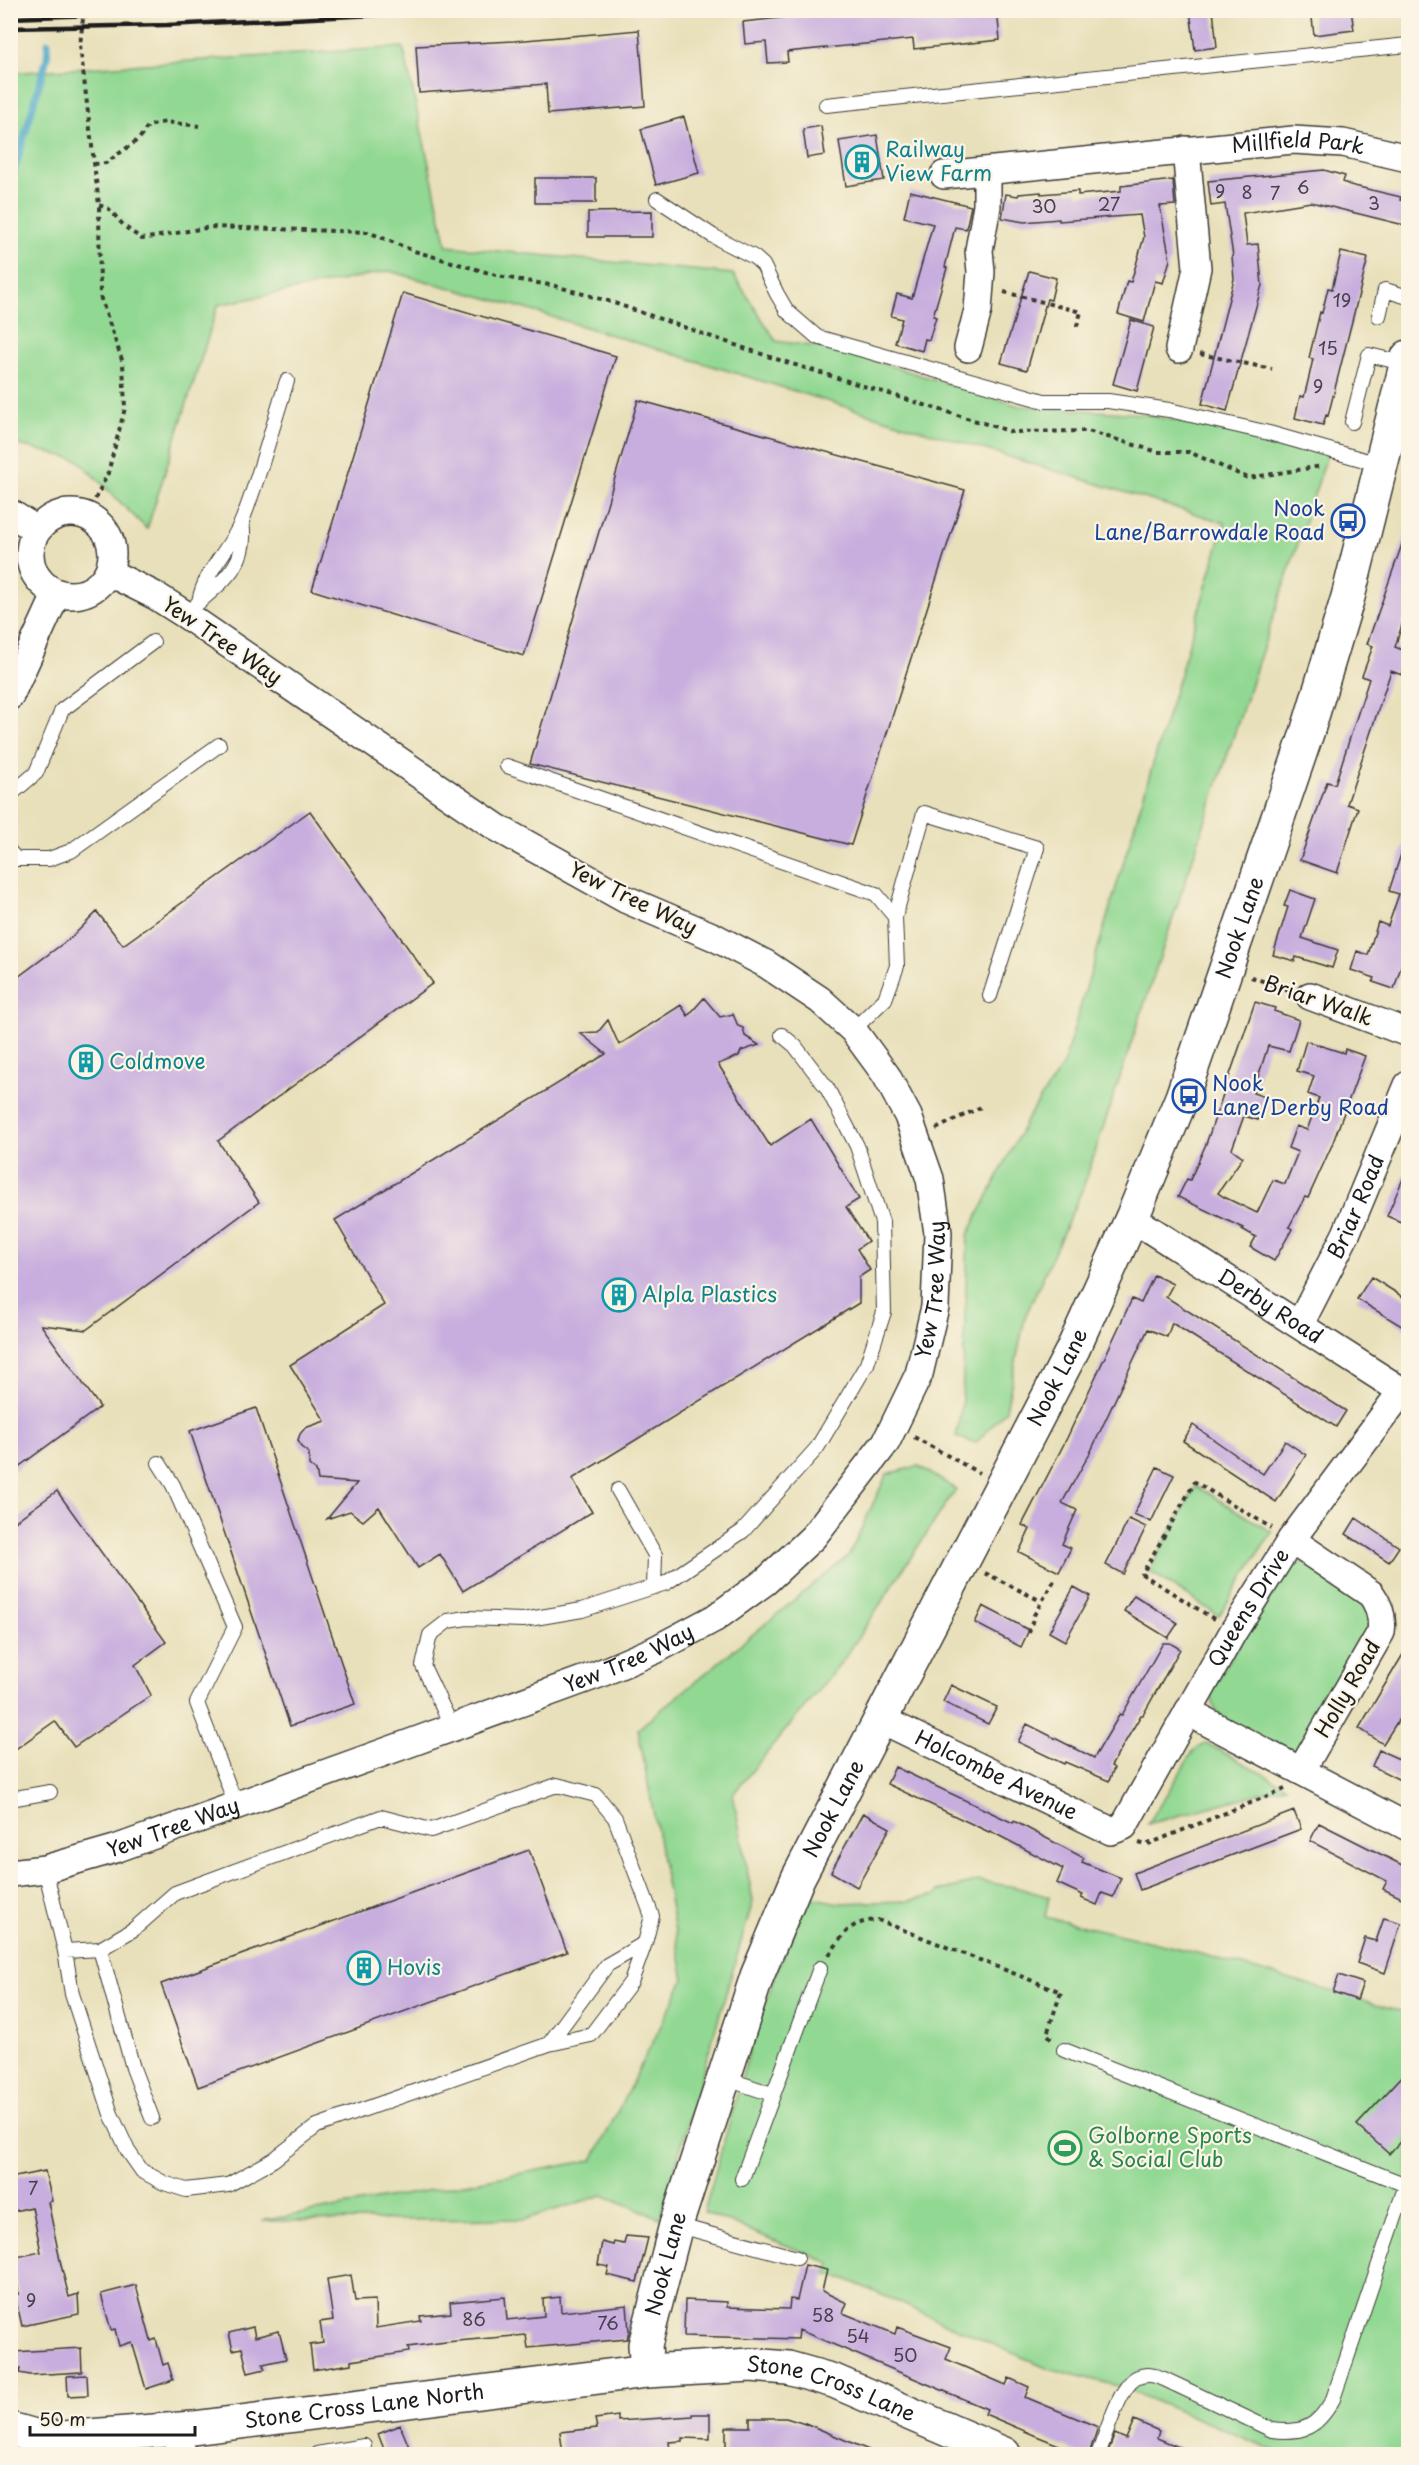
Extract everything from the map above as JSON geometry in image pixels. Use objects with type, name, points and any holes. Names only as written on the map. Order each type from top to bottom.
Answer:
[{"type":"street","name":"Millfield Park","points":[[944,175],[1293,140],[1318,140],[1364,147],[1408,158]]},
{"type":"street","points":[[1179,349],[1197,268],[1186,150]]},
{"type":"street","points":[[968,348],[978,310],[979,250],[987,206],[987,171]]},
{"type":"street","name":"Nook Lane","points":[[647,2371],[645,2345],[676,2225],[757,1976],[794,1887],[1073,1349],[1132,1218],[1182,1097],[1311,722],[1348,597],[1382,465],[1400,430],[1408,360]]},
{"type":"street","points":[[73,512],[87,516],[107,533],[112,559],[108,572],[92,590],[81,594],[57,593],[46,587],[31,567],[29,554],[31,541],[37,530],[47,520],[60,514],[73,512]]},
{"type":"street","points":[[10,513],[37,530]]},
{"type":"street","name":"Yew Tree Way","points":[[10,1873],[45,1869],[115,1849],[599,1674],[655,1650],[715,1618],[766,1581],[813,1537],[857,1482],[896,1426],[920,1374],[935,1307],[938,1233],[930,1179],[917,1138],[886,1076],[853,1030],[820,1000],[766,964],[714,937],[625,900],[496,827],[193,609],[108,572]]},
{"type":"street","points":[[10,696],[57,593]]},
{"type":"street","name":"Briar Walk","points":[[1310,996],[1408,1033]]},
{"type":"street","name":"Briar Road","points":[[1300,1324],[1346,1234],[1406,1103]]},
{"type":"street","name":"Derby Road","points":[[1132,1218],[1405,1393]]},
{"type":"street","name":"Queens Drive","points":[[1111,1831],[1124,1826],[1233,1632],[1291,1540],[1405,1393]]},
{"type":"street","name":"Holly Road","points":[[1291,1540],[1371,1594],[1378,1603],[1382,1624],[1381,1632],[1300,1771]]},
{"type":"street","points":[[1188,1712],[1408,1827]]},
{"type":"street","name":"Holcombe Avenue","points":[[880,1719],[1111,1831]]},
{"type":"street","name":"Stone Cross Lane","points":[[647,2371],[752,2365],[788,2368],[811,2374],[1004,2454]]},
{"type":"street","name":"Stone Cross Lane North","points":[[10,2430],[36,2436],[62,2438],[180,2442],[647,2371]]},
{"type":"lane","points":[[826,105],[1408,45]]},
{"type":"lane","points":[[657,199],[713,236],[759,261],[787,311],[817,337],[1044,401],[1108,401],[1169,410],[1269,433],[1382,465]]},
{"type":"lane","points":[[1378,316],[1385,290],[1408,297]]},
{"type":"lane","points":[[1352,422],[1370,355],[1408,360]]},
{"type":"lane","points":[[193,609],[202,585],[231,545],[242,522],[287,381]]},
{"type":"lane","points":[[10,795],[36,773],[62,710],[153,642]]},
{"type":"lane","points":[[10,852],[16,860],[49,859],[71,851],[219,745]]},
{"type":"lane","points":[[507,766],[876,894],[894,917]]},
{"type":"lane","points":[[853,1030],[885,999],[897,966],[894,917],[924,813],[1037,848],[990,996]]},
{"type":"lane","points":[[452,1727],[423,1666],[430,1635],[448,1621],[468,1618],[523,1620],[582,1610],[666,1583],[743,1531],[817,1448],[867,1364],[884,1312],[882,1222],[857,1146],[827,1088],[795,1046],[782,1035]]},
{"type":"lane","points":[[159,1463],[173,1485],[235,1627],[197,1703],[236,1805]]},
{"type":"lane","points":[[618,1490],[655,1555],[654,1587]]},
{"type":"lane","points":[[45,1869],[65,1951],[72,1994],[97,2076],[124,2141],[142,2171],[164,2183],[186,2190],[228,2185],[273,2160],[317,2126],[549,2044],[591,2036],[631,1982],[652,1916],[615,1818],[596,1795],[557,1785],[430,1830],[381,1817],[175,1893],[134,1929],[100,1949],[65,1951]]},
{"type":"lane","points":[[10,1799],[50,1792]]},
{"type":"lane","points":[[549,2044],[607,1965],[645,1943]]},
{"type":"lane","points":[[100,1949],[134,2068],[152,2118]]},
{"type":"lane","points":[[742,2180],[820,1968]]},
{"type":"lane","points":[[1064,2050],[1406,2185],[1333,2399],[1324,2415],[1312,2426],[1288,2432],[1272,2430],[1164,2379],[1147,2374],[1132,2381],[1124,2391],[1098,2454]]},
{"type":"lane","points":[[724,2079],[772,2094]]},
{"type":"lane","points":[[676,2225],[797,2258]]},
{"type":"lane","points":[[317,2454],[364,2446]]},
{"type":"path","points":[[84,10],[80,45],[99,205],[100,296],[123,363],[125,408],[108,473],[87,516]]},
{"type":"path","points":[[94,164],[106,163],[139,139],[148,126],[165,122],[199,126]]},
{"type":"path","points":[[99,205],[109,209],[125,227],[142,239],[211,227],[368,232],[414,251],[503,277],[555,286],[608,301],[773,358],[1012,432],[1088,431],[1158,452],[1189,452],[1248,478],[1323,466]]},
{"type":"path","points":[[980,286],[1081,312],[1076,329]]},
{"type":"path","points":[[1179,349],[1272,369]]},
{"type":"path","name":"Briar Walk","points":[[1227,970],[1310,996]]},
{"type":"path","points":[[917,1138],[981,1107]]},
{"type":"path","points":[[896,1426],[1003,1487]]},
{"type":"path","points":[[1233,1632],[1142,1574],[1195,1482],[1291,1540]]},
{"type":"path","points":[[962,1562],[1041,1601]]},
{"type":"path","points":[[1029,1633],[1041,1601],[1055,1579]]},
{"type":"path","points":[[1111,1831],[1146,1845],[1293,1785],[1300,1771]]},
{"type":"path","points":[[820,1968],[849,1928],[861,1921],[878,1920],[1061,1992],[1047,2034],[1064,2050]]},
{"type":"green space","points":[[403,47],[447,246],[733,274],[776,341],[840,350],[1019,406],[1141,414],[1329,450],[1083,1188],[1025,1317],[1006,1410],[976,1443],[956,1437],[962,1403],[968,1235],[1027,1119],[1063,1065],[1225,523],[523,308],[389,271],[218,305],[147,529],[78,460],[11,443],[10,73]]},
{"type":"green space","points":[[918,1466],[956,1489],[844,1659],[733,1794],[753,1901],[660,2218],[603,2195],[525,2219],[262,2221],[593,2160],[684,1980],[638,1729],[849,1555],[887,1474]]},
{"type":"green space","points":[[1196,1486],[1272,1532],[1219,1616],[1149,1571]]},
{"type":"green space","points":[[1309,1561],[1368,1601],[1373,1622],[1303,1748],[1285,1754],[1216,1713],[1210,1691],[1289,1565]]},
{"type":"green space","points":[[1206,1743],[1286,1786],[1148,1824],[1194,1750]]},
{"type":"green space","name":"Golborne Sports & Social Club","points":[[979,1881],[1015,1887],[1049,1897],[1045,1917],[1190,1951],[1408,2013],[1408,2454],[1283,2454],[1118,2386],[1044,2367],[846,2279],[827,2275],[830,2263],[704,2212],[753,2038],[779,1965],[810,1897],[839,1903],[908,1901]]},
{"type":"building","points":[[854,10],[997,10],[1000,40],[914,49],[913,39],[787,52],[788,62],[768,63],[766,42],[745,44],[743,22]]},
{"type":"building","points":[[1190,10],[1213,10],[1217,47],[1195,50]]},
{"type":"building","points":[[1311,10],[1351,10],[1354,30],[1314,35]]},
{"type":"building","points":[[639,30],[645,106],[548,114],[546,84],[419,93],[416,46],[514,41]]},
{"type":"building","points":[[684,117],[699,173],[656,185],[641,129]]},
{"type":"building","points":[[821,126],[825,155],[807,158],[803,129]]},
{"type":"building","name":"Railway View Farm","points":[[877,135],[884,180],[846,186],[839,141]]},
{"type":"building","points":[[1324,170],[1345,176],[1343,182],[1350,185],[1401,197],[1400,200],[1408,202],[1408,226],[1311,202],[1243,213],[1247,245],[1258,244],[1262,285],[1227,411],[1202,404],[1234,279],[1225,204],[1211,206],[1208,181]]},
{"type":"building","points":[[535,178],[596,178],[596,203],[535,203]]},
{"type":"building","points":[[1173,180],[1175,205],[1160,206],[1170,260],[1163,283],[1155,281],[1144,322],[1118,314],[1127,281],[1131,282],[1144,237],[1140,215],[1024,222],[1002,218],[1006,194],[1018,196],[1041,192],[1041,194],[1078,191],[1078,195],[1121,191],[1121,186]]},
{"type":"building","points":[[910,191],[971,206],[966,229],[955,227],[945,267],[947,268],[933,316],[936,317],[929,340],[925,339],[922,351],[895,343],[902,319],[891,316],[897,294],[912,298],[933,224],[904,217]]},
{"type":"building","points":[[652,211],[652,237],[588,237],[588,212]]},
{"type":"building","points":[[1341,252],[1368,258],[1328,416],[1326,415],[1323,425],[1295,418],[1300,396],[1304,397],[1309,377],[1313,359],[1309,358],[1320,312],[1322,313],[1328,288],[1332,289]]},
{"type":"building","points":[[1029,271],[1056,278],[1051,300],[1047,299],[1027,370],[1001,363]]},
{"type":"building","points":[[403,293],[616,356],[524,656],[312,590]]},
{"type":"building","points":[[1131,320],[1154,327],[1137,391],[1113,384]]},
{"type":"building","points":[[638,400],[965,490],[851,845],[530,764]]},
{"type":"building","points":[[1406,533],[1408,533],[1408,606],[1395,647],[1408,652],[1408,657],[1402,675],[1391,671],[1347,804],[1358,808],[1337,873],[1300,860],[1327,782],[1335,784],[1369,679],[1362,676],[1373,646],[1367,644]]},
{"type":"building","points":[[310,811],[433,983],[218,1141],[259,1202],[86,1330],[41,1325],[100,1407],[10,1473],[10,983],[73,936],[97,912],[123,945]]},
{"type":"building","points":[[1405,842],[1408,843],[1408,944],[1394,989],[1373,982],[1375,978],[1351,970],[1357,951],[1368,955],[1378,922],[1388,926],[1399,894],[1389,891]]},
{"type":"building","points":[[1290,890],[1315,899],[1302,938],[1338,950],[1332,968],[1296,957],[1295,961],[1273,955],[1288,907],[1284,906]]},
{"type":"building","name":"Alpla Plastics","points":[[704,998],[720,1017],[733,1014],[738,1026],[743,1028],[745,1036],[759,1045],[741,1051],[739,1056],[718,1064],[770,1146],[811,1119],[859,1199],[846,1207],[868,1241],[857,1249],[870,1270],[859,1277],[859,1303],[572,1479],[592,1512],[463,1591],[440,1554],[418,1568],[379,1507],[363,1521],[350,1511],[327,1519],[357,1483],[318,1480],[316,1471],[309,1465],[309,1453],[301,1447],[298,1440],[300,1434],[305,1428],[325,1421],[290,1365],[384,1305],[335,1220],[606,1054],[580,1033],[598,1032],[608,1020],[619,1045],[681,1005],[688,1016]]},
{"type":"building","points":[[1255,1002],[1275,1008],[1274,1011],[1299,1020],[1289,1051],[1268,1046],[1253,1093],[1265,1097],[1258,1120],[1244,1116],[1232,1149],[1243,1157],[1218,1193],[1224,1197],[1257,1213],[1273,1180],[1285,1184],[1298,1152],[1288,1148],[1296,1126],[1307,1130],[1319,1098],[1308,1094],[1314,1076],[1297,1071],[1306,1041],[1344,1053],[1345,1049],[1365,1056],[1332,1145],[1308,1198],[1305,1197],[1289,1227],[1292,1229],[1274,1261],[1250,1247],[1256,1237],[1243,1228],[1178,1197],[1187,1179],[1190,1180],[1206,1144]]},
{"type":"building","points":[[1408,1167],[1408,1225],[1387,1216]]},
{"type":"building","points":[[1154,1275],[1173,1284],[1166,1297],[1346,1411],[1336,1427],[1172,1323],[1167,1337],[1148,1329],[1091,1451],[1062,1503],[1077,1510],[1062,1544],[1071,1548],[1059,1572],[1019,1552],[1030,1529],[1022,1525],[1067,1438],[1132,1299],[1141,1303]]},
{"type":"building","points":[[1371,1277],[1408,1300],[1408,1330],[1357,1299]]},
{"type":"building","points":[[256,1408],[355,1704],[290,1726],[190,1431]]},
{"type":"building","points":[[1193,1425],[1263,1474],[1285,1441],[1306,1455],[1276,1502],[1183,1441]]},
{"type":"building","points":[[1157,1467],[1174,1475],[1151,1522],[1134,1514]]},
{"type":"building","points":[[57,1491],[166,1642],[135,1665],[151,1695],[74,1747],[55,1721],[10,1753],[10,1525]]},
{"type":"building","points":[[1356,1518],[1399,1547],[1389,1562],[1346,1534]]},
{"type":"building","points":[[1129,1519],[1146,1527],[1123,1574],[1106,1565]]},
{"type":"building","points":[[1074,1587],[1090,1596],[1065,1641],[1049,1632]]},
{"type":"building","points":[[1134,1595],[1178,1623],[1168,1638],[1124,1611]]},
{"type":"building","points":[[983,1606],[1029,1630],[1021,1647],[975,1623]]},
{"type":"building","points":[[1163,1643],[1170,1643],[1180,1649],[1111,1766],[1114,1768],[1109,1781],[1065,1762],[1064,1764],[1018,1742],[1027,1724],[1094,1758],[1120,1714],[1122,1715]]},
{"type":"building","points":[[1408,1646],[1408,1705],[1383,1744],[1359,1728]]},
{"type":"building","points":[[951,1685],[997,1707],[988,1724],[943,1702]]},
{"type":"building","points":[[1379,1750],[1408,1763],[1408,1784],[1372,1766]]},
{"type":"building","points":[[895,1767],[1013,1823],[1014,1821],[1084,1858],[1082,1862],[1121,1878],[1113,1897],[1102,1893],[1097,1905],[1081,1898],[1083,1895],[1057,1883],[1063,1869],[990,1831],[887,1784]]},
{"type":"building","points":[[1294,1811],[1301,1829],[1140,1890],[1134,1873]]},
{"type":"building","points":[[863,1813],[890,1828],[857,1887],[831,1872]]},
{"type":"building","points":[[1319,1823],[1408,1868],[1408,1901],[1383,1889],[1387,1881],[1310,1841]]},
{"type":"building","name":"Hovis","points":[[529,1850],[567,1952],[198,2087],[161,1984]]},
{"type":"building","points":[[1384,1918],[1401,1923],[1385,1973],[1357,1963],[1365,1938],[1376,1941]]},
{"type":"building","points":[[1339,1975],[1363,1983],[1357,2000],[1333,1992]]},
{"type":"building","points":[[1408,2070],[1408,2133],[1389,2154],[1357,2125]]},
{"type":"building","points":[[45,2171],[52,2201],[48,2202],[61,2265],[69,2297],[78,2294],[79,2314],[22,2326],[15,2295],[19,2294],[12,2258],[41,2252],[32,2207],[10,2212],[10,2178]]},
{"type":"building","points":[[626,2236],[648,2238],[637,2282],[607,2275],[609,2267],[598,2265],[602,2242],[613,2245],[614,2242],[624,2244]]},
{"type":"building","points":[[805,2265],[827,2270],[822,2291],[847,2303],[843,2313],[895,2334],[897,2327],[951,2347],[946,2359],[1006,2385],[1009,2378],[1029,2387],[1025,2397],[1098,2427],[1089,2454],[1081,2454],[1034,2435],[985,2414],[987,2409],[799,2330],[798,2339],[684,2336],[685,2300],[727,2302],[727,2307],[789,2309],[790,2299],[797,2300]]},
{"type":"building","points":[[351,2275],[355,2301],[375,2300],[376,2328],[421,2321],[420,2316],[451,2313],[450,2302],[505,2297],[507,2320],[544,2316],[543,2299],[560,2297],[561,2312],[627,2305],[629,2331],[627,2339],[528,2348],[526,2335],[446,2342],[408,2347],[409,2352],[351,2361],[351,2364],[313,2370],[310,2345],[323,2343],[320,2322],[333,2320],[327,2279]]},
{"type":"building","points":[[136,2285],[151,2341],[156,2339],[163,2365],[168,2363],[173,2380],[146,2389],[132,2342],[119,2346],[115,2329],[111,2330],[101,2294]]},
{"type":"building","points":[[253,2327],[255,2337],[279,2331],[286,2359],[263,2364],[265,2369],[248,2373],[242,2348],[233,2350],[229,2333]]},
{"type":"building","points":[[81,2348],[82,2372],[30,2375],[19,2373],[20,2369],[12,2368],[14,2352]]},
{"type":"building","points":[[87,2375],[88,2395],[68,2396],[67,2376]]},
{"type":"building","points":[[693,2414],[710,2414],[710,2439],[682,2438],[682,2441],[669,2442],[670,2450],[623,2454],[563,2454],[560,2432],[597,2428],[595,2419],[618,2416],[618,2421],[693,2416]]},
{"type":"building","points":[[750,2418],[786,2418],[805,2423],[878,2454],[726,2454],[726,2427],[750,2427]]},
{"type":"building","points":[[1134,2420],[1159,2431],[1157,2438],[1196,2454],[1107,2454],[1115,2434],[1126,2439]]},
{"type":"building","points":[[400,2425],[412,2454],[386,2454],[378,2434]]},
{"type":"waterway","points":[[10,186],[47,58],[48,43]]},
{"type":"railway","points":[[10,18],[236,10]]},
{"type":"railway","points":[[10,28],[167,25],[477,10]]},
{"type":"place","name":"Railway View Farm","points":[[862,162]]},
{"type":"place","name":"Nook Lane/Barrowdale Road","points":[[1348,521]]},
{"type":"place","name":"Coldmove","points":[[86,1062]]},
{"type":"place","name":"Nook Lane/Derby Road","points":[[1189,1096]]},
{"type":"place","name":"Alpla Plastics","points":[[619,1295]]},
{"type":"place","name":"Hovis","points":[[364,1968]]},
{"type":"place","name":"Golborne Sports & Social Club","points":[[1065,2148]]}]
